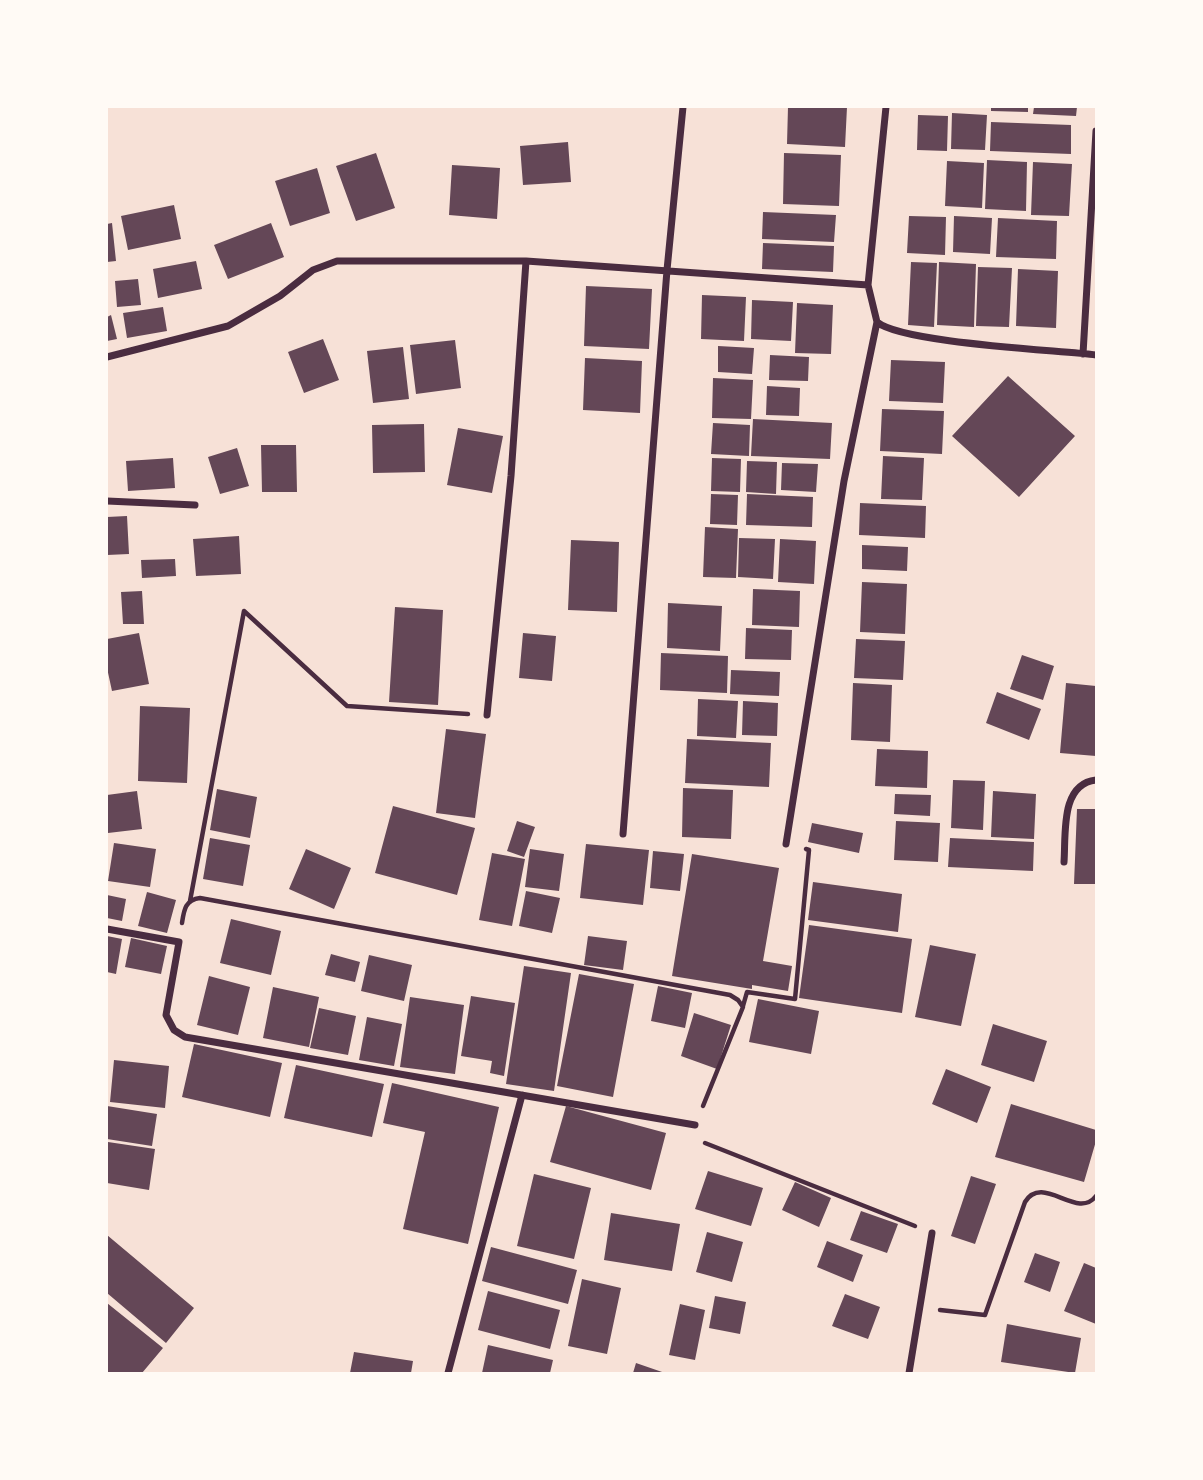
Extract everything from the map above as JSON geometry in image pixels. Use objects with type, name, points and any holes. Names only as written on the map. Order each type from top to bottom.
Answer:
[{"type":"street","points":[[623,834],[667,270],[683,107]]},
{"type":"street","points":[[786,844],[844,481],[877,322],[869,285],[886,107]]},
{"type":"street","points":[[1083,354],[1096,131]]},
{"type":"street","points":[[107,357],[228,326],[280,296],[313,270],[337,261],[526,261],[869,285]]},
{"type":"street","points":[[486,715],[510,476],[526,261]]},
{"type":"street","points":[[877,322],[886,327],[927,337],[1096,355]]},
{"type":"street","points":[[107,501],[195,505]]},
{"type":"street","points":[[1064,862],[1069,802],[1078,787],[1096,780]]},
{"type":"street","points":[[107,929],[179,942],[166,1015],[171,1027],[181,1035],[695,1125]]},
{"type":"street","points":[[448,1373],[522,1095]]},
{"type":"street","points":[[909,1373],[932,1233]]},
{"type":"path","points":[[179,942],[185,907],[190,901],[244,611],[347,706],[486,715]]},
{"type":"path","points":[[786,844],[809,850],[794,999],[747,992],[695,1125],[695,1135],[705,1143],[932,1233]]},
{"type":"path","points":[[190,901],[202,898],[722,993],[734,997],[743,1007]]},
{"type":"path","points":[[918,1308],[985,1315],[1028,1197],[1036,1192],[1045,1192],[1082,1204],[1091,1202],[1096,1196]]},
{"type":"building","points":[[788,107],[847,107],[845,147],[787,144]]},
{"type":"building","points":[[991,107],[1028,107],[1028,112],[991,111]]},
{"type":"building","points":[[1034,107],[1077,107],[1076,116],[1033,114]]},
{"type":"building","points":[[952,113],[987,115],[985,150],[951,149]]},
{"type":"building","points":[[918,115],[948,116],[947,151],[917,150]]},
{"type":"building","points":[[991,122],[1071,125],[1071,154],[990,151]]},
{"type":"building","points":[[568,142],[571,182],[523,185],[520,146]]},
{"type":"building","points":[[376,153],[395,208],[356,221],[336,166]]},
{"type":"building","points":[[784,153],[841,155],[839,206],[783,204]]},
{"type":"building","points":[[987,160],[1027,162],[1026,211],[985,209]]},
{"type":"building","points":[[947,161],[984,163],[982,208],[945,206]]},
{"type":"building","points":[[1033,162],[1072,164],[1069,216],[1031,215]]},
{"type":"building","points":[[452,165],[500,168],[497,219],[449,215]]},
{"type":"building","points":[[317,168],[330,213],[290,226],[275,181]]},
{"type":"building","points":[[174,205],[181,239],[128,250],[121,216]]},
{"type":"building","points":[[763,212],[836,215],[834,242],[762,239]]},
{"type":"building","points":[[909,216],[946,217],[945,255],[907,253]]},
{"type":"building","points":[[954,216],[992,218],[990,254],[953,252]]},
{"type":"building","points":[[998,218],[1057,221],[1056,259],[996,257]]},
{"type":"building","points":[[112,223],[116,261],[107,262],[107,224]]},
{"type":"building","points":[[271,223],[284,257],[228,279],[214,245]]},
{"type":"building","points":[[763,243],[834,246],[833,272],[762,269]]},
{"type":"building","points":[[196,261],[202,289],[158,298],[153,269]]},
{"type":"building","points":[[911,262],[937,263],[934,327],[908,325]]},
{"type":"building","points":[[939,262],[976,264],[974,327],[937,325]]},
{"type":"building","points":[[978,267],[1012,268],[1009,327],[976,326]]},
{"type":"building","points":[[1018,269],[1058,271],[1056,328],[1016,326]]},
{"type":"building","points":[[138,279],[141,305],[117,307],[115,281]]},
{"type":"building","points":[[586,286],[652,289],[649,349],[584,346]]},
{"type":"building","points":[[702,295],[746,297],[744,341],[701,339]]},
{"type":"building","points":[[752,300],[793,302],[791,341],[751,339]]},
{"type":"building","points":[[797,303],[833,305],[831,354],[795,353]]},
{"type":"building","points":[[163,307],[167,331],[127,338],[123,313]]},
{"type":"building","points":[[111,315],[117,339],[107,341],[107,317]]},
{"type":"building","points":[[323,339],[339,380],[304,393],[288,352]]},
{"type":"building","points":[[455,340],[461,388],[416,394],[410,345]]},
{"type":"building","points":[[718,346],[754,348],[752,374],[718,372]]},
{"type":"building","points":[[403,347],[409,399],[373,403],[367,351]]},
{"type":"building","points":[[770,355],[809,357],[808,381],[769,380]]},
{"type":"building","points":[[585,358],[642,361],[640,413],[583,410]]},
{"type":"building","points":[[891,360],[945,362],[943,403],[889,401]]},
{"type":"building","points":[[1008,376],[1075,436],[1019,497],[952,436]]},
{"type":"building","points":[[713,378],[753,380],[751,419],[712,418]]},
{"type":"building","points":[[767,386],[800,388],[799,416],[766,415]]},
{"type":"building","points":[[882,409],[944,411],[942,454],[880,451]]},
{"type":"building","points":[[753,419],[832,423],[830,459],[751,456]]},
{"type":"building","points":[[713,423],[750,425],[749,456],[711,454]]},
{"type":"building","points":[[424,424],[425,472],[373,473],[372,425]]},
{"type":"building","points":[[458,428],[503,436],[492,493],[447,485]]},
{"type":"building","points":[[261,445],[296,445],[297,492],[262,492]]},
{"type":"building","points":[[237,448],[249,486],[220,494],[208,457]]},
{"type":"building","points":[[883,456],[924,458],[922,500],[881,499]]},
{"type":"building","points":[[173,458],[175,488],[128,491],[126,461]]},
{"type":"building","points":[[712,458],[741,459],[740,492],[711,491]]},
{"type":"building","points":[[747,461],[777,462],[776,494],[746,492]]},
{"type":"building","points":[[782,463],[818,464],[816,492],[781,490]]},
{"type":"building","points":[[711,494],[738,495],[737,525],[710,524]]},
{"type":"building","points":[[747,494],[813,497],[812,527],[746,525]]},
{"type":"building","points":[[860,503],[926,506],[925,538],[859,535]]},
{"type":"building","points":[[127,516],[129,554],[107,555],[107,517]]},
{"type":"building","points":[[705,527],[738,529],[736,578],[703,577]]},
{"type":"building","points":[[239,536],[241,574],[196,576],[193,539]]},
{"type":"building","points":[[739,538],[775,539],[773,579],[738,577]]},
{"type":"building","points":[[780,539],[816,541],[814,584],[778,582]]},
{"type":"building","points":[[571,540],[619,542],[617,612],[568,610]]},
{"type":"building","points":[[862,545],[908,547],[907,571],[862,569]]},
{"type":"building","points":[[175,559],[176,576],[142,578],[141,560]]},
{"type":"building","points":[[862,582],[907,584],[905,634],[860,632]]},
{"type":"building","points":[[753,589],[800,591],[799,627],[752,625]]},
{"type":"building","points":[[142,591],[144,624],[123,624],[121,592]]},
{"type":"building","points":[[668,603],[722,606],[720,651],[667,648]]},
{"type":"building","points":[[395,607],[443,610],[438,705],[389,702]]},
{"type":"building","points":[[746,628],[792,630],[791,660],[745,659]]},
{"type":"building","points":[[139,633],[149,684],[112,691],[107,668],[107,639]]},
{"type":"building","points":[[523,633],[556,636],[552,681],[519,678]]},
{"type":"building","points":[[856,639],[905,641],[903,680],[854,678]]},
{"type":"building","points":[[661,653],[728,656],[727,693],[660,690]]},
{"type":"building","points":[[1022,655],[1054,666],[1043,700],[1010,689]]},
{"type":"building","points":[[731,670],[780,672],[779,696],[730,694]]},
{"type":"building","points":[[853,683],[892,685],[890,742],[851,740]]},
{"type":"building","points":[[1066,683],[1096,686],[1096,756],[1060,753]]},
{"type":"building","points":[[997,692],[1041,709],[1029,740],[986,723]]},
{"type":"building","points":[[698,699],[738,701],[736,738],[697,736]]},
{"type":"building","points":[[743,701],[778,703],[777,736],[742,735]]},
{"type":"building","points":[[140,706],[190,708],[187,783],[138,781]]},
{"type":"building","points":[[446,729],[486,734],[475,818],[436,813]]},
{"type":"building","points":[[687,739],[771,743],[769,787],[685,783]]},
{"type":"building","points":[[877,749],[928,751],[927,788],[875,786]]},
{"type":"building","points":[[953,780],[985,781],[983,830],[951,828]]},
{"type":"building","points":[[683,788],[733,790],[731,839],[682,837]]},
{"type":"building","points":[[217,789],[257,797],[250,838],[210,830]]},
{"type":"building","points":[[137,791],[142,829],[108,833],[107,795]]},
{"type":"building","points":[[993,791],[1036,794],[1034,839],[991,837]]},
{"type":"building","points":[[895,794],[931,795],[930,816],[894,814]]},
{"type":"building","points":[[393,806],[475,828],[457,895],[375,873]]},
{"type":"building","points":[[1077,809],[1096,809],[1096,884],[1074,884]]},
{"type":"building","points":[[517,821],[535,827],[524,857],[507,851]]},
{"type":"building","points":[[896,821],[940,823],[938,862],[894,860]]},
{"type":"building","points":[[812,823],[863,833],[859,853],[808,842]]},
{"type":"building","points":[[210,838],[250,845],[243,886],[203,879]]},
{"type":"building","points":[[950,838],[1034,842],[1033,871],[948,867]]},
{"type":"building","points":[[114,843],[156,849],[150,887],[108,881]]},
{"type":"building","points":[[586,844],[649,850],[643,905],[580,898]]},
{"type":"building","points":[[306,849],[351,868],[334,909],[289,889]]},
{"type":"building","points":[[530,849],[564,854],[559,891],[525,887]]},
{"type":"building","points":[[653,851],[684,854],[680,891],[650,888]]},
{"type":"building","points":[[492,853],[525,859],[512,926],[479,920]]},
{"type":"building","points":[[692,854],[779,868],[763,961],[792,966],[788,991],[752,985],[752,989],[672,976]]},
{"type":"building","points":[[813,882],[902,894],[898,932],[808,920]]},
{"type":"building","points":[[526,891],[560,898],[552,933],[519,926]]},
{"type":"building","points":[[147,892],[176,900],[167,933],[138,926]]},
{"type":"building","points":[[107,895],[126,899],[122,921],[107,918]]},
{"type":"building","points":[[231,919],[281,931],[271,975],[220,963]]},
{"type":"building","points":[[809,925],[912,939],[902,1013],[799,998]]},
{"type":"building","points":[[107,936],[122,939],[116,974],[107,972]]},
{"type":"building","points":[[588,936],[627,941],[623,970],[584,965]]},
{"type":"building","points":[[131,938],[167,946],[161,974],[125,967]]},
{"type":"building","points":[[930,945],[976,954],[961,1026],[915,1017]]},
{"type":"building","points":[[331,954],[360,962],[355,982],[325,975]]},
{"type":"building","points":[[369,955],[412,965],[404,1001],[361,991]]},
{"type":"building","points":[[524,966],[571,973],[554,1091],[506,1084]]},
{"type":"building","points":[[579,974],[634,984],[613,1097],[557,1086]]},
{"type":"building","points":[[209,976],[250,987],[238,1035],[197,1025]]},
{"type":"building","points":[[658,986],[692,993],[685,1028],[651,1021]]},
{"type":"building","points":[[273,987],[319,997],[309,1047],[263,1038]]},
{"type":"building","points":[[471,996],[515,1003],[504,1076],[490,1073],[492,1061],[461,1056]]},
{"type":"building","points":[[410,997],[464,1005],[455,1074],[400,1067]]},
{"type":"building","points":[[758,999],[819,1011],[811,1054],[749,1042]]},
{"type":"building","points":[[319,1008],[356,1016],[348,1055],[310,1048]]},
{"type":"building","points":[[694,1013],[731,1025],[717,1069],[681,1056]]},
{"type":"building","points":[[367,1017],[402,1024],[394,1066],[359,1060]]},
{"type":"building","points":[[993,1024],[1047,1041],[1034,1082],[981,1065]]},
{"type":"building","points":[[194,1044],[282,1063],[270,1117],[182,1097]]},
{"type":"building","points":[[114,1060],[169,1066],[165,1108],[110,1102]]},
{"type":"building","points":[[296,1065],[384,1084],[372,1137],[284,1118]]},
{"type":"building","points":[[946,1069],[991,1087],[977,1123],[932,1104]]},
{"type":"building","points":[[392,1083],[499,1107],[468,1244],[403,1229],[425,1132],[383,1123]]},
{"type":"building","points":[[1011,1104],[1096,1130],[1096,1141],[1084,1182],[995,1157]]},
{"type":"building","points":[[107,1106],[157,1114],[152,1146],[107,1139]]},
{"type":"building","points":[[566,1106],[666,1133],[651,1190],[550,1162]]},
{"type":"building","points":[[108,1142],[155,1149],[149,1190],[107,1183]]},
{"type":"building","points":[[708,1171],[763,1188],[751,1226],[695,1209]]},
{"type":"building","points":[[534,1174],[591,1188],[574,1259],[517,1246]]},
{"type":"building","points":[[971,1176],[996,1184],[975,1244],[951,1236]]},
{"type":"building","points":[[795,1182],[831,1198],[819,1227],[782,1210]]},
{"type":"building","points":[[861,1211],[898,1224],[887,1253],[850,1240]]},
{"type":"building","points":[[611,1213],[680,1224],[672,1271],[604,1260]]},
{"type":"building","points":[[707,1232],[743,1242],[732,1282],[696,1272]]},
{"type":"building","points":[[107,1235],[194,1308],[166,1343],[107,1293]]},
{"type":"building","points":[[827,1241],[863,1255],[853,1282],[817,1267]]},
{"type":"building","points":[[491,1247],[577,1270],[568,1304],[482,1281]]},
{"type":"building","points":[[1035,1253],[1060,1262],[1050,1292],[1024,1282]]},
{"type":"building","points":[[1084,1263],[1096,1268],[1096,1324],[1064,1311]]},
{"type":"building","points":[[582,1279],[621,1288],[607,1354],[568,1346]]},
{"type":"building","points":[[488,1291],[560,1310],[550,1349],[478,1330]]},
{"type":"building","points":[[845,1294],[880,1307],[868,1339],[832,1326]]},
{"type":"building","points":[[715,1296],[746,1302],[740,1334],[709,1328]]},
{"type":"building","points":[[107,1303],[163,1348],[142,1373],[107,1373]]},
{"type":"building","points":[[680,1304],[705,1310],[695,1360],[669,1355]]},
{"type":"building","points":[[1007,1324],[1081,1338],[1075,1373],[1001,1362]]},
{"type":"building","points":[[488,1345],[553,1360],[550,1373],[482,1373]]},
{"type":"building","points":[[354,1352],[413,1361],[411,1373],[350,1373]]},
{"type":"building","points":[[636,1363],[665,1373],[633,1373]]}]
